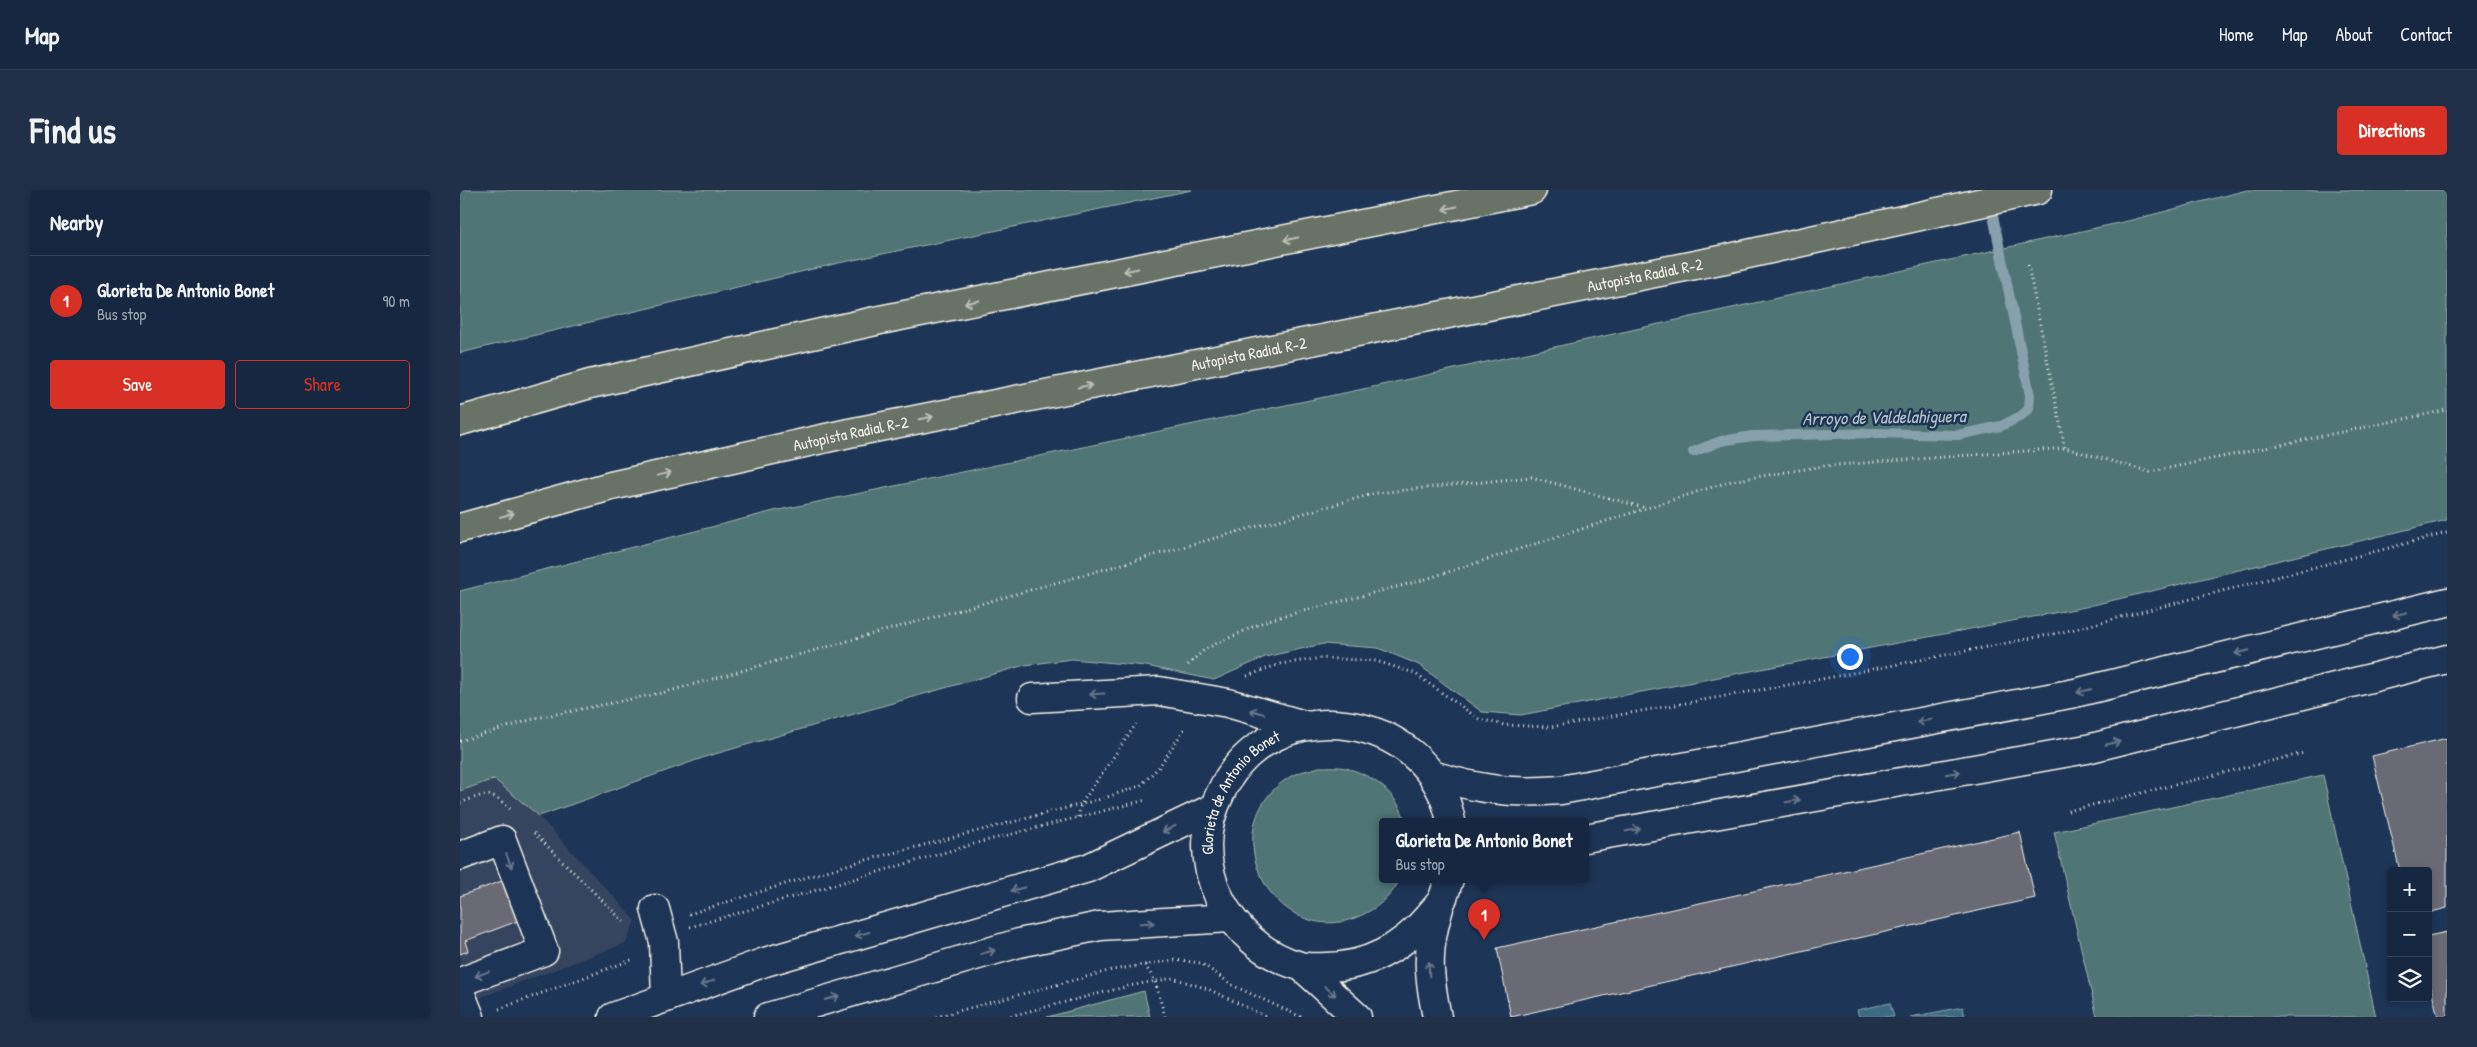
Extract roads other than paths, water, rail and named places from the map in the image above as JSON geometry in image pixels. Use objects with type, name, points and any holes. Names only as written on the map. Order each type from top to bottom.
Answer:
[{"type":"highway","points":[[460,421],[590,384],[880,320],[1532,190]]},
{"type":"highway","name":"Autopista Radial R-2","points":[[460,528],[611,486],[849,433],[1725,259],[2038,190]]},
{"type":"street","points":[[1432,775],[1469,786],[1521,793],[1561,790],[2076,693],[2447,602]]},
{"type":"street","points":[[1589,837],[2087,749],[2447,659]]},
{"type":"street","points":[[1032,698],[1159,691],[1228,703],[1304,726]]},
{"type":"street","name":"Glorieta de Antonio Bonet","points":[[1445,890],[1416,930],[1386,953],[1346,967],[1302,967],[1256,945],[1230,918],[1213,884],[1207,846],[1213,808],[1226,780],[1245,757],[1270,738],[1304,726],[1340,723],[1376,731],[1407,749],[1432,775],[1448,806],[1450,818]]},
{"type":"street","points":[[613,1017],[765,962],[1088,868],[1213,808]]},
{"type":"street","points":[[460,856],[502,840],[544,951],[460,982]]},
{"type":"street","points":[[1437,1017],[1428,971],[1430,937],[1445,890]]},
{"type":"street","points":[[655,909],[664,942],[666,998]]},
{"type":"street","points":[[768,1017],[1019,943],[1100,926],[1230,918]]},
{"type":"street","points":[[1302,967],[1357,1017]]},
{"type":"street","points":[[460,992],[483,1014]]},
{"type":"waterway","name":"Arroyo de Valdelahiguera","points":[[1693,452],[1721,441],[1753,436],[1876,433],[1958,435],[2001,426],[2021,416],[2029,409],[2030,395],[1990,201]]},
{"type":"place","name":"Glorieta De Antonio Bonet","points":[[1484,940]]}]
